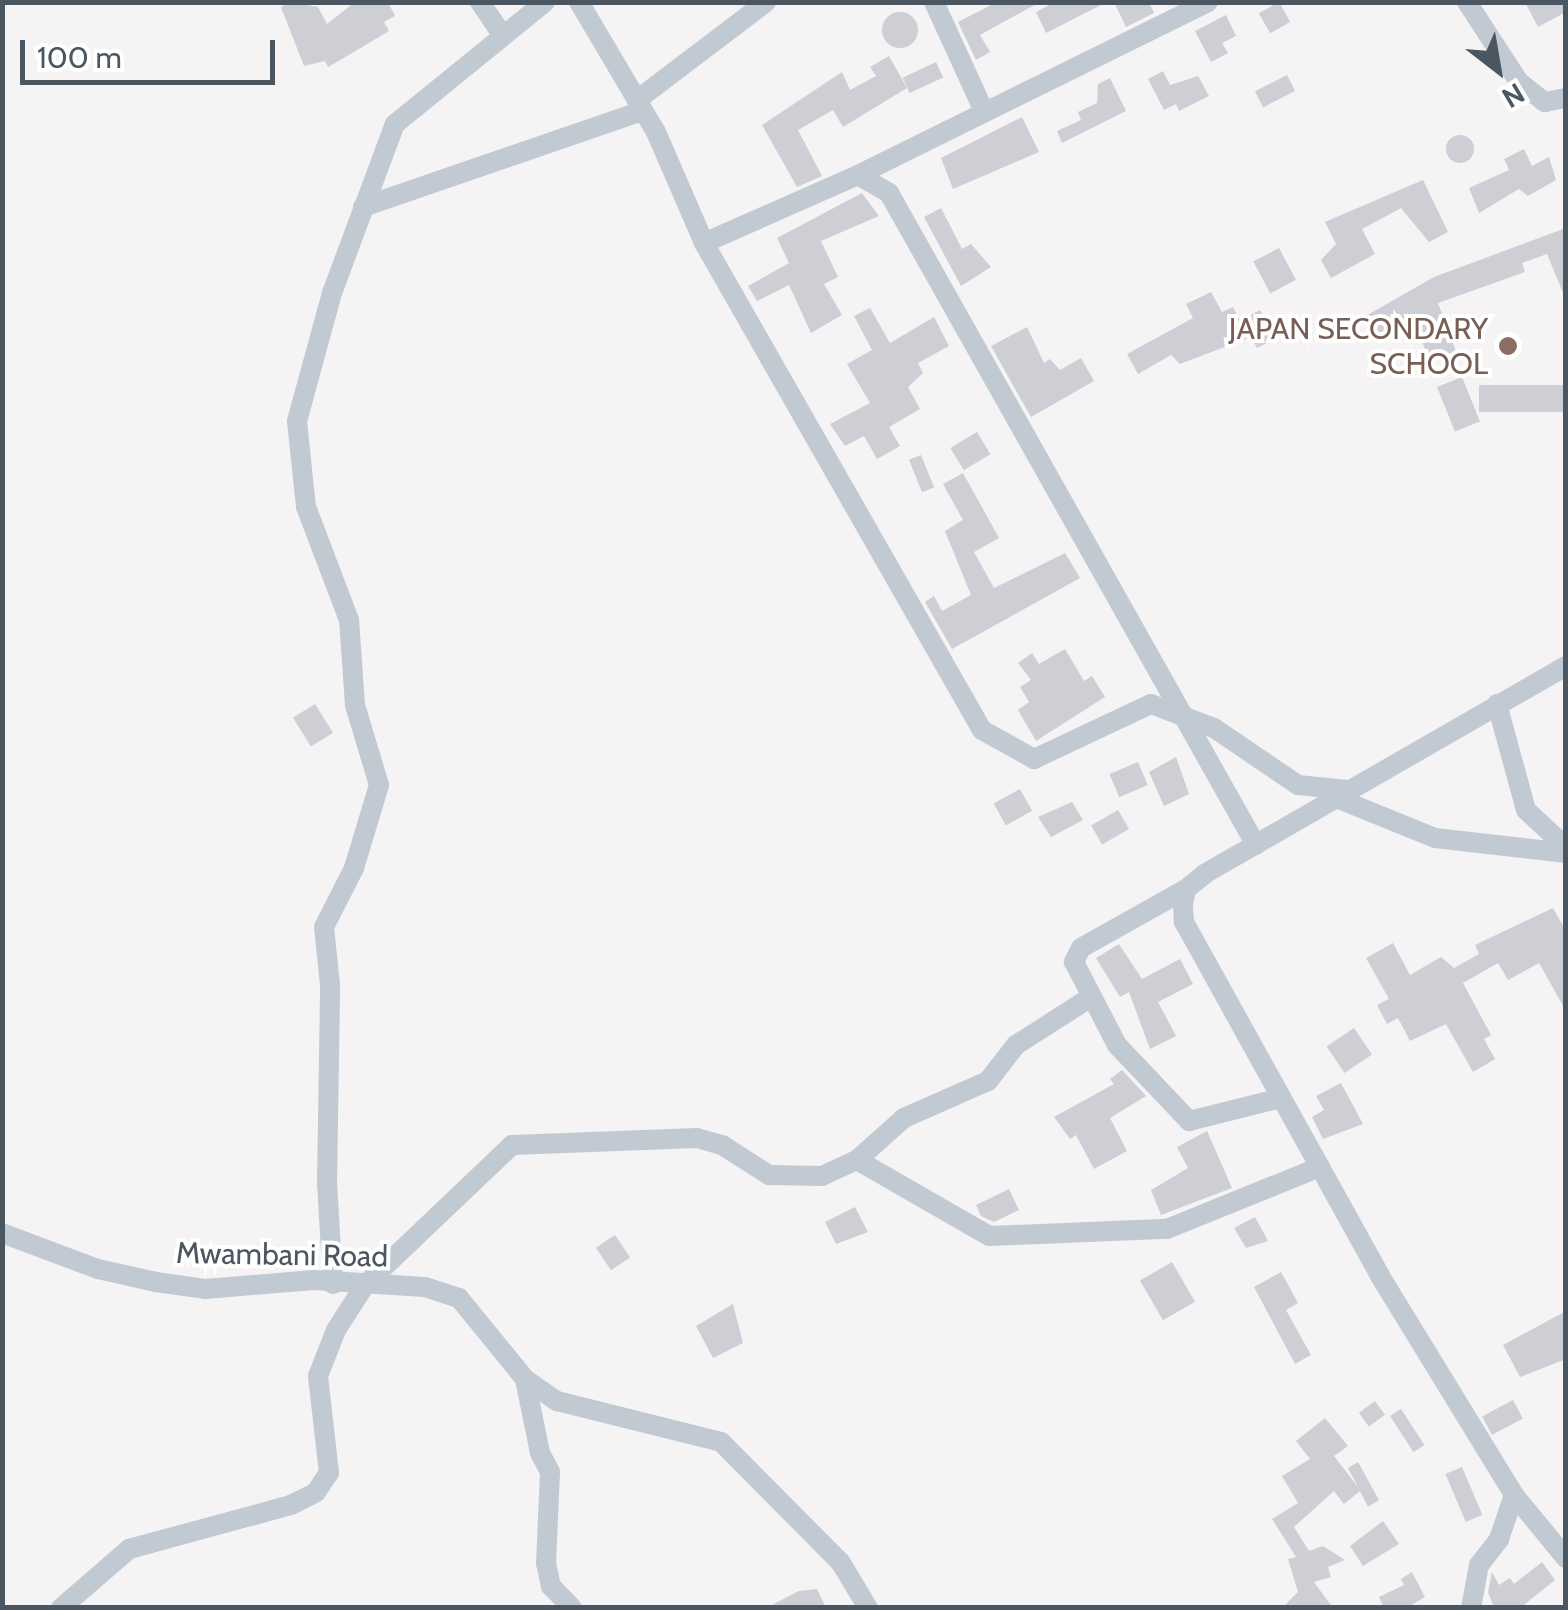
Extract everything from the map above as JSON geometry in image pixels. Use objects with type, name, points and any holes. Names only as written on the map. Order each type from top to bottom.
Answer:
[{"type":"street","points":[[480,2],[502,35]]},
{"type":"street","points":[[333,1284],[327,1184],[330,984],[324,927],[354,868],[380,785],[356,705],[350,620],[306,507],[297,421],[363,207],[396,124],[544,2]]},
{"type":"street","points":[[579,2],[640,106],[704,242],[982,730],[1034,758],[1152,704],[1179,713],[1298,785],[1341,794],[1435,838],[1566,850]]},
{"type":"street","points":[[363,207],[640,106],[766,2]]},
{"type":"street","points":[[934,2],[983,110]]},
{"type":"street","points":[[704,242],[858,175],[1208,2]]},
{"type":"street","points":[[1468,2],[1520,82],[1544,102],[1566,98]]},
{"type":"street","points":[[858,175],[889,193],[1256,845]]},
{"type":"street","points":[[1281,1098],[1189,1121],[1116,1045],[1074,953],[1566,666]]},
{"type":"street","points":[[1498,704],[1526,810],[1566,850]]},
{"type":"street","points":[[1186,889],[1184,922],[1320,1167],[1514,1495],[1566,1558]]},
{"type":"street","points":[[61,1608],[129,1549],[291,1505],[316,1492],[329,1473],[319,1372],[365,1285],[512,1145],[697,1138],[791,1180],[822,1176],[857,1160],[904,1118],[988,1082],[1016,1046],[1091,997]]},
{"type":"street","points":[[857,1160],[989,1236],[1168,1229],[1320,1167]]},
{"type":"street","name":"Mwambani Road","points":[[2,1233],[98,1269],[205,1289],[333,1284],[424,1287],[460,1298],[525,1379],[540,1453],[550,1472],[546,1563],[552,1586],[572,1608]]},
{"type":"street","points":[[525,1379],[557,1402],[722,1442],[842,1563],[868,1608]]},
{"type":"street","points":[[1472,1608],[1479,1565],[1499,1539],[1514,1495]]},
{"type":"building","points":[[290,2],[318,7],[327,24],[355,2],[388,2],[395,16],[384,22],[389,31],[328,67],[325,61],[304,66],[281,7]]},
{"type":"building","points":[[997,2],[1040,2],[980,35],[990,52],[976,60],[958,22]]},
{"type":"building","points":[[1055,2],[1107,2],[1046,33],[1036,12]]},
{"type":"building","points":[[1114,2],[1149,2],[1154,13],[1126,27]]},
{"type":"building","points":[[1279,2],[1290,22],[1270,33],[1259,13]]},
{"type":"building","points":[[1525,2],[1566,2],[1566,12],[1538,27]]},
{"type":"building","points":[[900,12],[913,17],[918,30],[913,43],[900,48],[887,43],[882,30],[887,17]]},
{"type":"building","points":[[1226,15],[1236,36],[1222,43],[1228,53],[1211,62],[1195,31]]},
{"type":"building","points":[[889,56],[907,88],[843,127],[833,110],[798,130],[822,176],[797,187],[762,125],[842,72],[850,90],[876,76],[870,67]]},
{"type":"building","points":[[936,62],[943,77],[910,93],[902,78]]},
{"type":"building","points":[[1163,71],[1170,85],[1198,76],[1209,96],[1179,111],[1176,104],[1164,110],[1148,79]]},
{"type":"building","points":[[1287,75],[1295,91],[1263,107],[1255,91]]},
{"type":"building","points":[[1110,78],[1126,111],[1062,143],[1057,131],[1081,120],[1078,112],[1097,103],[1098,84]]},
{"type":"building","points":[[1022,117],[1039,152],[953,189],[941,158]]},
{"type":"building","points":[[1460,135],[1470,139],[1474,149],[1470,159],[1460,163],[1450,159],[1446,149],[1450,139]]},
{"type":"building","points":[[1524,149],[1532,166],[1549,157],[1556,180],[1528,196],[1519,189],[1479,213],[1469,188],[1509,170],[1504,159]]},
{"type":"building","points":[[1423,180],[1448,232],[1429,242],[1401,208],[1362,229],[1375,254],[1331,278],[1321,260],[1336,244],[1325,222]]},
{"type":"building","points":[[862,193],[879,216],[821,241],[838,277],[824,284],[842,315],[811,333],[789,285],[757,301],[748,286],[789,263],[777,238]]},
{"type":"building","points":[[941,208],[962,249],[971,244],[991,267],[961,286],[924,217]]},
{"type":"building","points":[[1566,228],[1566,300],[1547,254],[1522,263],[1525,272],[1438,303],[1456,351],[1431,362],[1413,322],[1376,341],[1364,317],[1434,277]]},
{"type":"building","points":[[1279,248],[1296,280],[1270,293],[1253,262]]},
{"type":"building","points":[[1211,292],[1222,312],[1233,307],[1240,321],[1260,310],[1275,339],[1257,348],[1251,337],[1180,364],[1171,355],[1138,374],[1127,354],[1193,318],[1186,304]]},
{"type":"building","points":[[870,308],[890,343],[934,317],[949,346],[918,363],[923,373],[908,387],[920,409],[889,427],[900,446],[877,459],[864,436],[845,446],[830,424],[870,403],[847,364],[872,350],[854,316]]},
{"type":"building","points":[[1027,327],[1044,363],[1050,359],[1060,370],[1081,358],[1094,381],[1031,417],[991,346]]},
{"type":"building","points":[[1462,377],[1480,422],[1455,432],[1437,387]]},
{"type":"building","points":[[1479,385],[1566,385],[1566,412],[1479,412]]},
{"type":"building","points":[[977,432],[990,454],[964,470],[950,448]]},
{"type":"building","points":[[921,455],[934,487],[922,492],[909,460]]},
{"type":"building","points":[[963,473],[999,538],[974,552],[994,588],[1065,553],[1080,578],[952,649],[925,602],[934,596],[942,611],[971,595],[945,531],[963,520],[943,484]]},
{"type":"building","points":[[1065,649],[1084,681],[1092,676],[1105,697],[1036,741],[1018,710],[1029,702],[1020,687],[1031,680],[1018,663],[1032,653],[1039,664]]},
{"type":"building","points":[[315,704],[333,733],[311,747],[293,718]]},
{"type":"building","points":[[1176,757],[1189,794],[1164,806],[1149,772]]},
{"type":"building","points":[[1138,762],[1148,785],[1119,797],[1109,774]]},
{"type":"building","points":[[1020,789],[1032,811],[1006,825],[994,804]]},
{"type":"building","points":[[1072,802],[1083,820],[1051,837],[1038,817]]},
{"type":"building","points":[[1118,810],[1129,829],[1102,845],[1091,825]]},
{"type":"building","points":[[1553,908],[1566,931],[1566,1011],[1539,963],[1508,980],[1498,963],[1463,983],[1491,1035],[1484,1039],[1495,1059],[1473,1072],[1446,1024],[1410,1041],[1398,1018],[1387,1024],[1377,1005],[1389,999],[1366,958],[1393,943],[1410,975],[1441,957],[1454,968],[1479,954],[1475,945]]},
{"type":"building","points":[[1119,944],[1142,979],[1180,959],[1193,984],[1158,1002],[1176,1036],[1150,1049],[1129,992],[1120,997],[1096,958]]},
{"type":"building","points":[[1354,1028],[1372,1055],[1345,1073],[1327,1046]]},
{"type":"building","points":[[1122,1070],[1146,1096],[1110,1118],[1127,1151],[1094,1169],[1076,1135],[1070,1139],[1054,1117],[1114,1084],[1110,1079]]},
{"type":"building","points":[[1341,1083],[1363,1124],[1323,1139],[1312,1117],[1324,1110],[1316,1096]]},
{"type":"building","points":[[1207,1131],[1232,1188],[1161,1215],[1151,1190],[1188,1168],[1177,1147]]},
{"type":"building","points":[[1009,1189],[1019,1210],[994,1222],[981,1216],[976,1205]]},
{"type":"building","points":[[855,1207],[868,1232],[836,1244],[825,1222]]},
{"type":"building","points":[[1255,1217],[1268,1241],[1246,1248],[1234,1228]]},
{"type":"building","points":[[615,1235],[630,1257],[611,1270],[596,1248]]},
{"type":"building","points":[[1172,1262],[1195,1302],[1163,1320],[1140,1280]]},
{"type":"building","points":[[1281,1272],[1298,1303],[1286,1310],[1311,1355],[1295,1364],[1254,1287]]},
{"type":"building","points":[[733,1304],[743,1343],[713,1358],[696,1326]]},
{"type":"building","points":[[1566,1311],[1566,1359],[1520,1377],[1503,1345]]},
{"type":"building","points":[[1513,1400],[1523,1419],[1492,1435],[1482,1416]]},
{"type":"building","points":[[1375,1401],[1385,1415],[1369,1427],[1359,1413]]},
{"type":"building","points":[[1401,1409],[1424,1445],[1414,1452],[1390,1416]]},
{"type":"building","points":[[1325,1418],[1348,1446],[1334,1456],[1358,1487],[1348,1468],[1358,1462],[1379,1500],[1368,1507],[1360,1491],[1344,1504],[1334,1491],[1294,1527],[1309,1551],[1323,1546],[1345,1560],[1328,1567],[1331,1577],[1314,1582],[1333,1608],[1282,1608],[1298,1592],[1288,1559],[1296,1557],[1272,1519],[1298,1503],[1282,1476],[1310,1459],[1296,1441]]},
{"type":"building","points":[[1462,1467],[1482,1515],[1466,1522],[1445,1474]]},
{"type":"building","points":[[1383,1521],[1399,1544],[1363,1566],[1350,1546]]},
{"type":"building","points":[[1542,1562],[1555,1580],[1520,1608],[1494,1608],[1488,1592],[1492,1572],[1499,1585],[1510,1578],[1514,1584]]},
{"type":"building","points":[[1412,1572],[1425,1597],[1406,1608],[1384,1608],[1379,1597],[1404,1585],[1401,1579]]},
{"type":"building","points":[[817,1589],[826,1608],[766,1608],[799,1591]]},
{"type":"place","name":"JAPAN SECONDARY SCHOOL","points":[[1508,346]]}]
